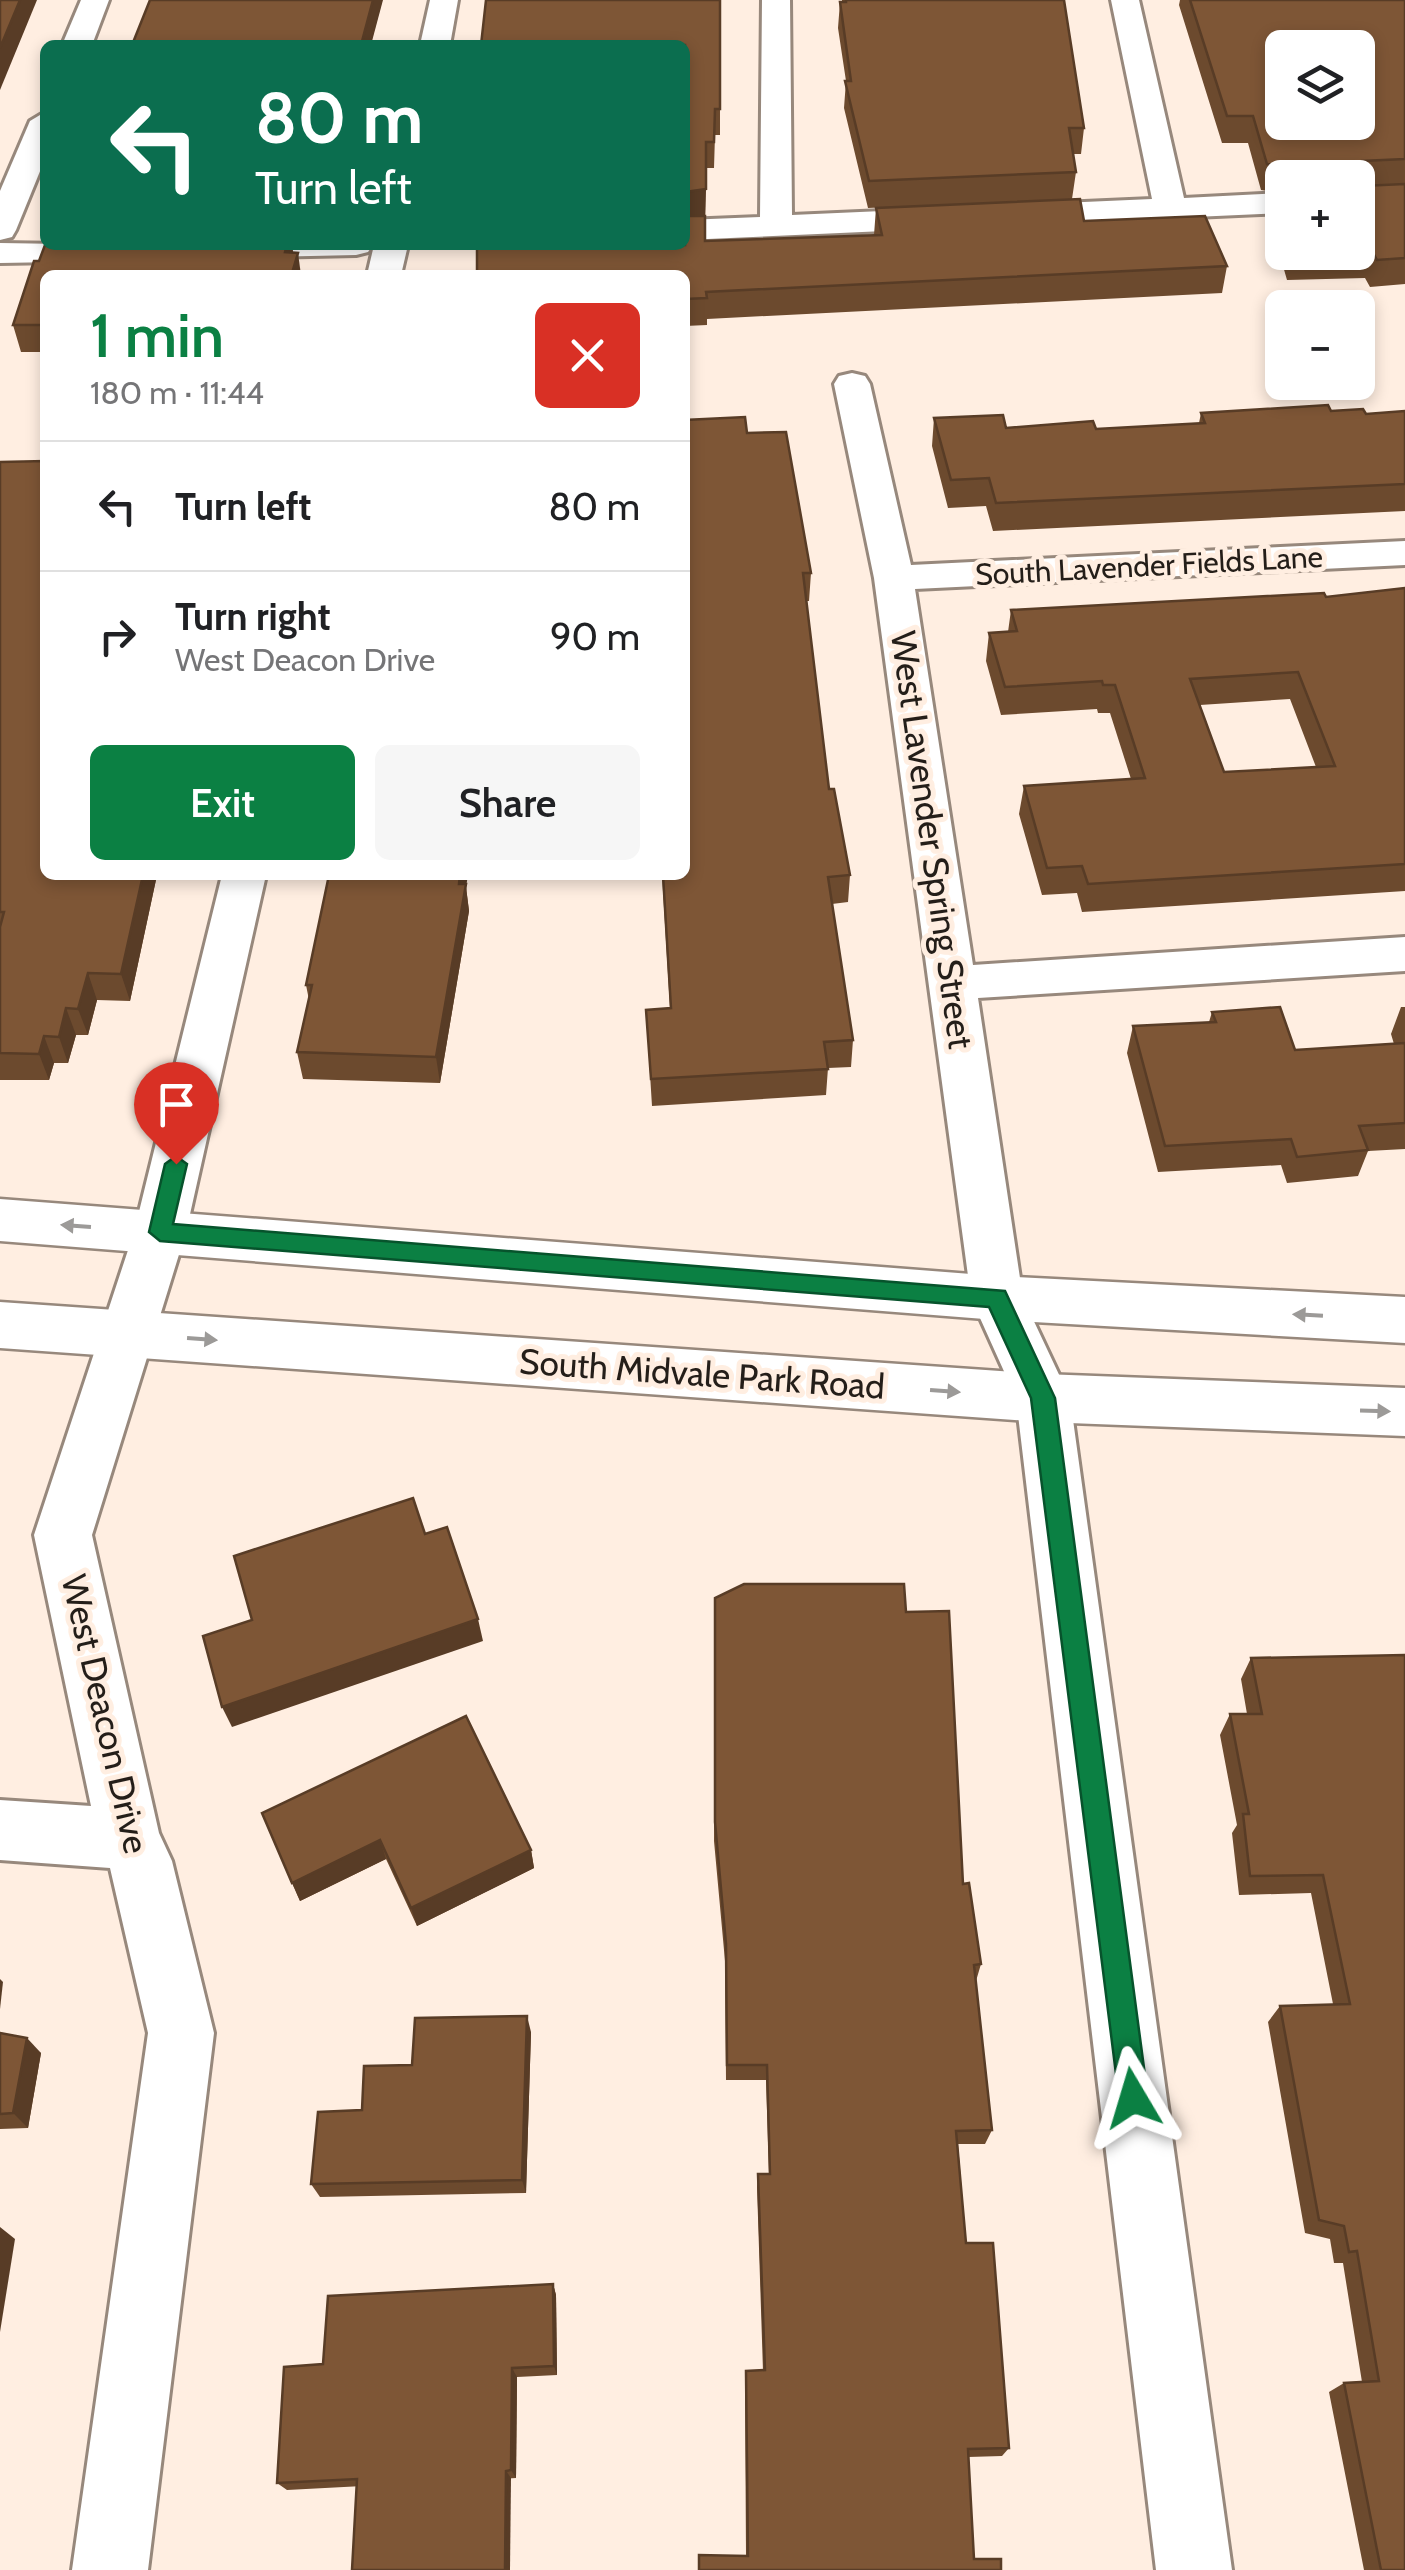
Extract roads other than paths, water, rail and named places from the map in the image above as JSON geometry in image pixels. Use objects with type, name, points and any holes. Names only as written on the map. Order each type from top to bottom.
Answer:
[{"type":"main road","points":[[0,1220],[996,1298],[1405,1320]]},
{"type":"main road","name":"South Midvale Park Road","points":[[0,1324],[1043,1398],[1405,1412]]},
{"type":"street","points":[[78,40],[95,0]]},
{"type":"street","points":[[435,40],[444,0]]},
{"type":"street","points":[[776,0],[776,225]]},
{"type":"street","points":[[1125,0],[1170,207]]},
{"type":"street","points":[[0,230],[40,134]]},
{"type":"street","points":[[690,230],[1265,204]]},
{"type":"street","points":[[0,253],[138,250]]},
{"type":"street","name":"West Lavender Spring Street","points":[[852,384],[894,578],[996,1298],[1043,1398],[1194,2570]]},
{"type":"street","name":"South Lavender Fields Lane","points":[[894,578],[1405,553]]},
{"type":"street","name":"West Deacon Drive","points":[[110,2570],[180,2033],[140,1861],[129,1840],[63,1535],[131,1334],[160,1232],[243,880]]},
{"type":"street","points":[[953,983],[1405,954]]},
{"type":"street","points":[[0,1830],[129,1840]]}]
